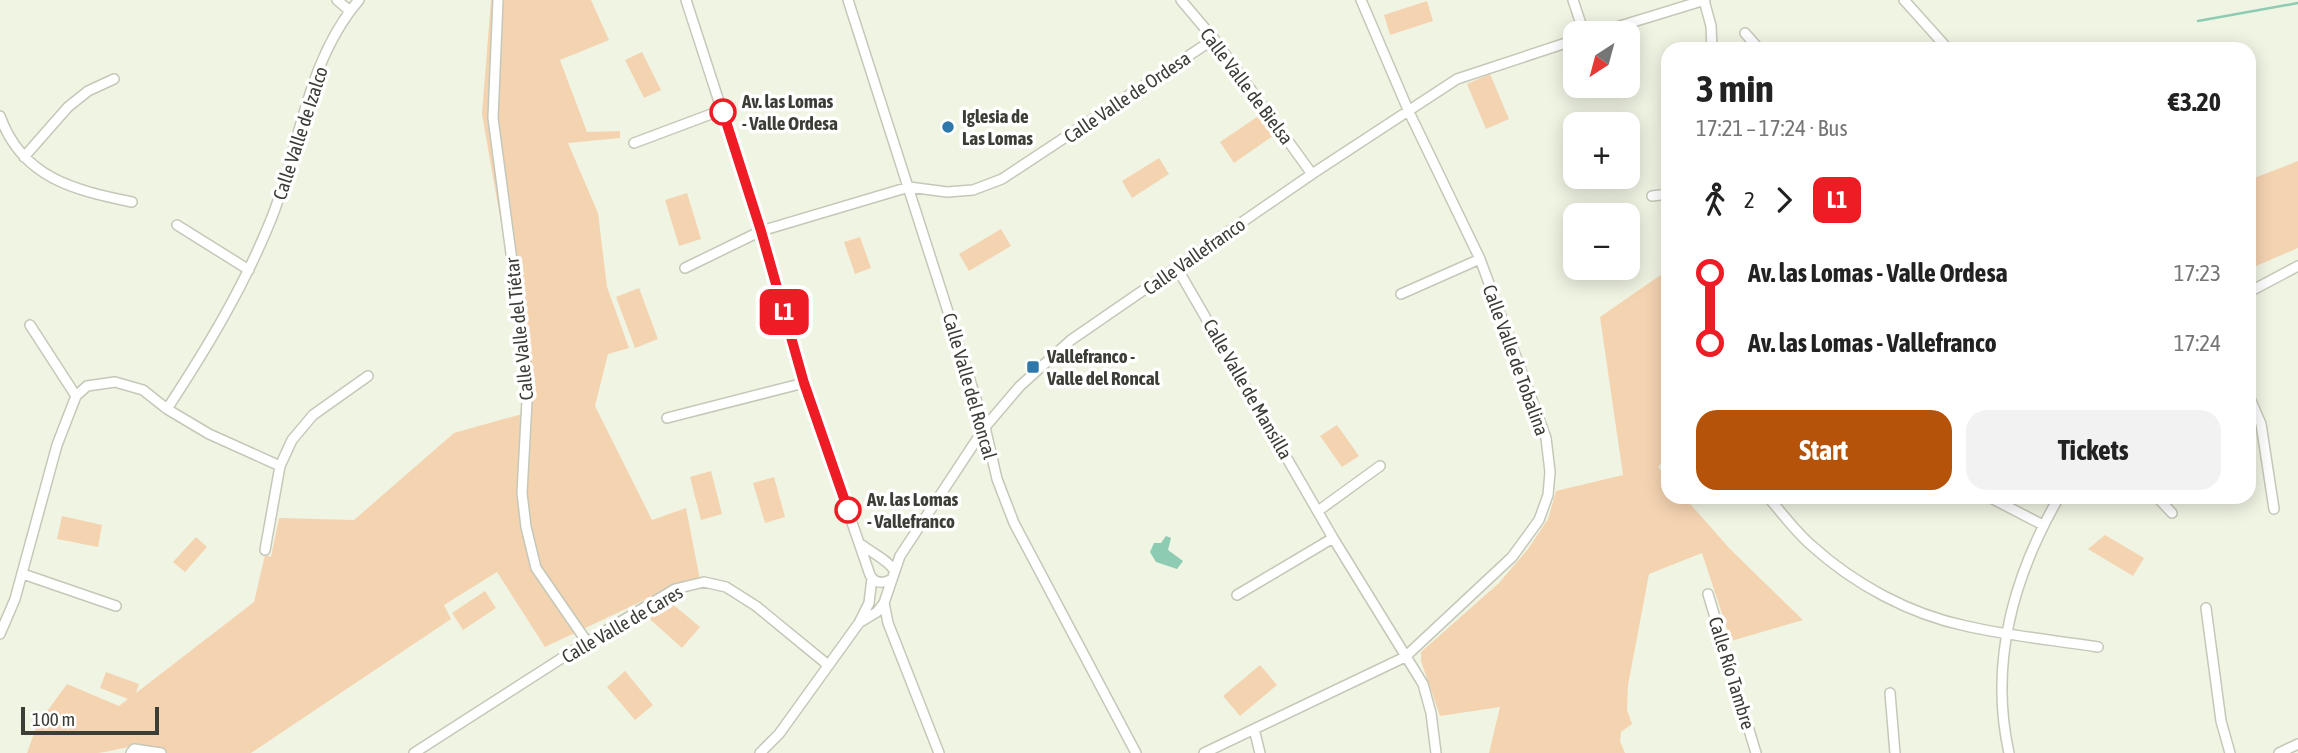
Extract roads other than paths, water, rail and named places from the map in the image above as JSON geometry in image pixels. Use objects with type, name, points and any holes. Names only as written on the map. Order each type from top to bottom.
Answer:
[{"type":"street","points":[[337,0],[350,11]]},
{"type":"street","name":"Calle Valle de Izalco","points":[[167,409],[249,270],[273,215],[318,72],[350,11],[359,0]]},
{"type":"street","name":"Calle Valle del Tiétar","points":[[498,0],[493,118],[528,382],[522,493],[526,527],[536,568],[587,642]]},
{"type":"street","points":[[686,0],[761,231],[804,383],[871,576],[881,583],[890,580]]},
{"type":"street","name":"Calle Valle del Roncal","points":[[848,0],[985,427],[996,479],[1014,523],[1136,753]]},
{"type":"street","name":"Calle Valle de Bielsa","points":[[1181,0],[1214,39],[1312,174]]},
{"type":"street","name":"Calle Valle de Tobalina","points":[[1204,753],[1405,657],[1512,557],[1539,520],[1548,495],[1550,472],[1546,438],[1480,259],[1409,112],[1361,0]]},
{"type":"street","points":[[1573,0],[1580,21]]},
{"type":"street","points":[[1636,21],[1704,0],[1711,26],[1712,42]]},
{"type":"street","points":[[1904,0],[1942,42]]},
{"type":"street","points":[[1745,33],[1753,42]]},
{"type":"street","name":"Calle Valle de Ordesa","points":[[685,268],[761,231],[909,187],[947,192],[973,190],[1002,179],[1214,39]]},
{"type":"street","name":"Calle Vallefranco","points":[[894,570],[900,556],[985,427],[1020,386],[1071,340],[1312,174],[1457,79],[1563,44]]},
{"type":"street","points":[[24,157],[68,107],[88,90],[114,79]]},
{"type":"street","points":[[634,143],[722,110]]},
{"type":"street","points":[[0,116],[6,134],[24,157],[59,183],[132,202]]},
{"type":"street","points":[[1652,196],[1661,195]]},
{"type":"street","points":[[177,225],[249,270]]},
{"type":"street","name":"Calle Valle de Tobalina","points":[[1401,294],[1480,259]]},
{"type":"street","points":[[2256,288],[2298,265]]},
{"type":"street","name":"Calle Valle de Mansilla","points":[[1177,268],[1333,538],[1423,684],[1431,713],[1436,753]]},
{"type":"street","points":[[30,325],[76,396]]},
{"type":"street","points":[[265,550],[280,466],[292,440],[313,415],[368,376]]},
{"type":"street","points":[[0,634],[15,600],[57,444],[76,396],[87,386],[115,382],[143,390],[167,409],[209,434],[280,466]]},
{"type":"street","points":[[667,418],[804,383]]},
{"type":"street","points":[[2256,412],[2261,424],[2274,509]]},
{"type":"street","points":[[1318,511],[1380,466]]},
{"type":"street","points":[[1774,504],[1809,543],[1861,583],[1893,601],[1965,626],[2098,647]]},
{"type":"street","points":[[2002,504],[2043,525]]},
{"type":"street","points":[[2009,753],[2001,680],[2011,609],[2043,525],[2055,504]]},
{"type":"street","points":[[2164,504],[2172,513]]},
{"type":"street","points":[[1237,594],[1333,538]]},
{"type":"street","points":[[859,622],[877,612],[884,603],[894,570],[888,562],[879,559],[860,544]]},
{"type":"street","points":[[760,753],[779,734],[859,622],[869,603],[872,565],[879,559]]},
{"type":"street","points":[[23,573],[116,606]]},
{"type":"street","name":"Calle Valle de Cares","points":[[414,753],[675,589],[704,582],[726,587],[756,606],[828,665]]},
{"type":"street","name":"Calle Río Tambre","points":[[1708,594],[1756,753]]},
{"type":"street","points":[[869,603],[888,623]]},
{"type":"street","points":[[884,603],[888,623],[939,753]]},
{"type":"street","points":[[2206,608],[2221,721],[2230,753]]},
{"type":"street","points":[[1890,693],[1895,753]]},
{"type":"street","points":[[1254,729],[1260,753]]},
{"type":"street","points":[[2279,753],[2298,744]]},
{"type":"street","points":[[131,753],[134,749],[161,753]]},
{"type":"waterway","points":[[2198,21],[2298,3]]},
{"type":"place","name":"Av. las Lomas - Valle Ordesa","points":[[723,112]]},
{"type":"place","name":"Iglesia de Las Lomas","points":[[948,127]]},
{"type":"place","name":"Vallefranco - Valle del Roncal","points":[[1033,367]]},
{"type":"place","name":"Av. las Lomas - Vallefranco","points":[[848,510]]}]
